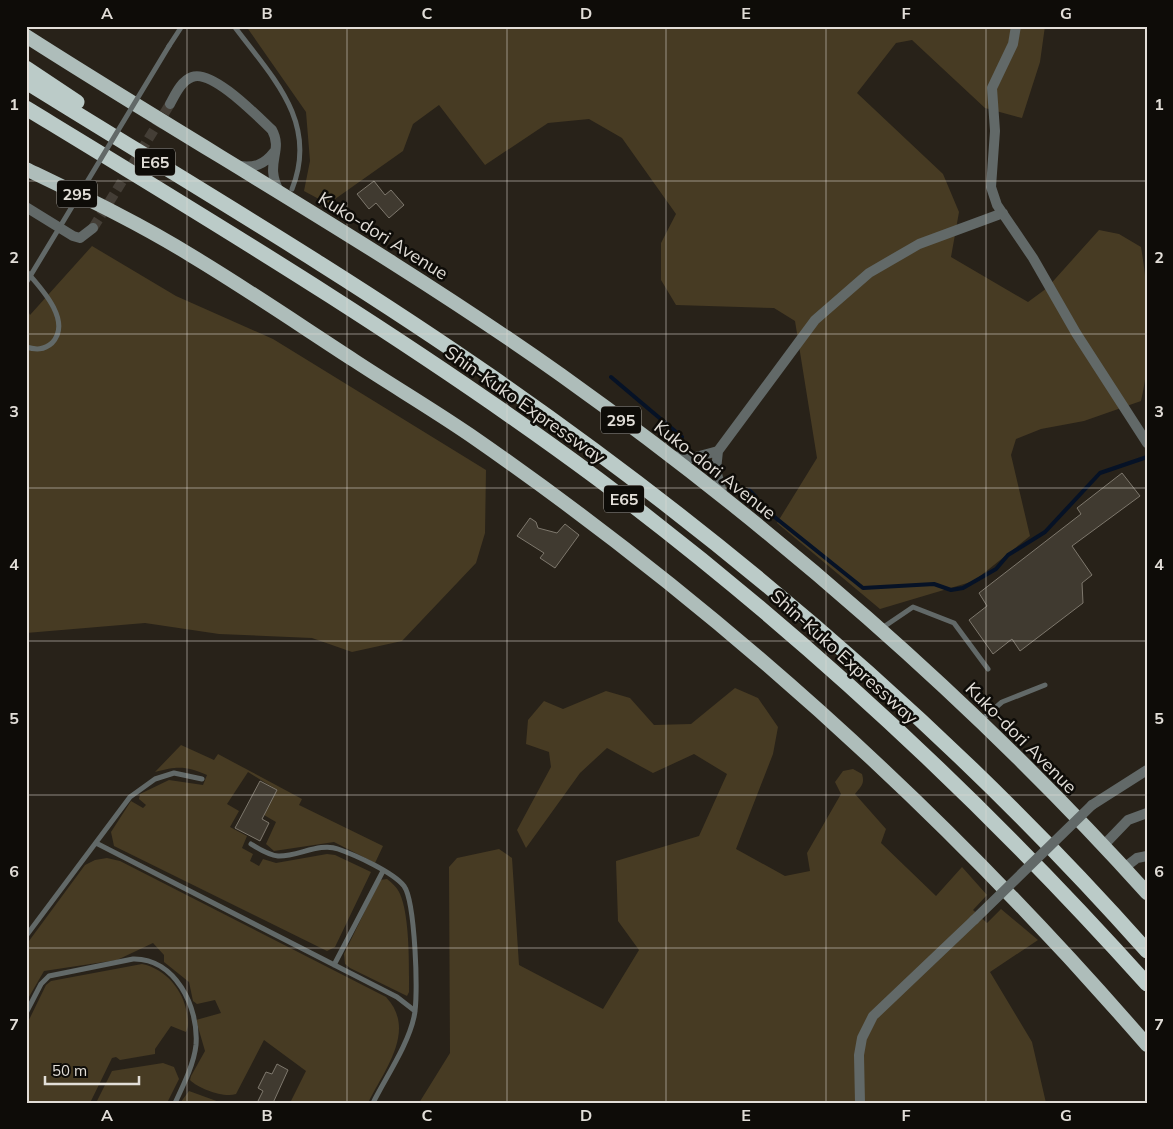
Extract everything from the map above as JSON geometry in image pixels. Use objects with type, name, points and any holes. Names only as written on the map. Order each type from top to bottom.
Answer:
[{"type":"highway","name":"Kuko-dori Avenue","points":[[26,36],[236,166],[286,191],[561,375],[668,456],[880,630],[980,722],[1147,893]]},
{"type":"highway","points":[[26,68],[213,190],[284,241]]},
{"type":"highway","name":"Shin-Kuko Expressway","points":[[26,82],[284,241],[492,377],[670,508],[772,590],[865,670],[954,752],[1054,852],[1147,951]]},
{"type":"highway","name":"Shin-Kuko Expressway","points":[[26,108],[337,301],[473,390],[597,478],[680,542],[766,612],[852,687],[940,769],[1026,854],[1147,984]]},
{"type":"highway","name":"295","points":[[26,169],[128,219],[192,255],[469,434],[607,536],[780,677],[924,807],[1006,889],[1147,1045]]},
{"type":"street","points":[[1016,26],[1013,44],[992,88],[995,131],[991,187],[997,205],[1008,225],[1033,258],[1076,333],[1147,443]]},
{"type":"street","points":[[170,104],[179,88],[193,76],[202,76],[223,87],[272,130],[277,143],[272,168],[275,185],[286,191]]},
{"type":"street","points":[[236,166],[256,166],[269,158],[276,149]]},
{"type":"street","points":[[26,207],[73,236],[80,238],[93,228]]},
{"type":"street","points":[[726,502],[717,476],[718,451],[815,320],[869,273],[919,244],[1003,213]]},
{"type":"street","points":[[668,456],[692,458],[718,451]]},
{"type":"street","points":[[860,1103],[860,1047],[862,1038],[873,1016],[1092,805],[1147,770]]},
{"type":"street","points":[[1103,846],[1128,820],[1147,813]]},
{"type":"street","points":[[1124,868],[1137,858],[1147,856]]},
{"type":"lane","points":[[26,283],[182,26]]},
{"type":"lane","points":[[234,26],[290,105],[301,156],[286,191]]},
{"type":"lane","points":[[26,271],[41,288],[58,319],[58,332],[48,347],[37,350],[26,347]]},
{"type":"lane","points":[[880,630],[899,614],[913,607],[954,623],[988,669]]},
{"type":"lane","points":[[980,722],[1002,702],[1046,684]]},
{"type":"lane","points":[[26,936],[130,798],[155,779],[174,773],[202,779]]},
{"type":"lane","points":[[96,844],[397,997],[415,1012]]},
{"type":"lane","points":[[251,844],[270,854],[280,856],[336,848],[398,879],[405,888],[410,904],[416,997],[415,1012],[409,1032],[373,1103]]},
{"type":"lane","points":[[334,965],[382,871]]},
{"type":"lane","points":[[26,1013],[44,979],[49,976],[133,959],[152,962],[181,984],[186,994],[194,1028],[196,1045],[174,1103]]},
{"type":"shaded area","points":[[246,26],[1045,26],[1040,62],[1022,118],[985,108],[912,40],[896,43],[857,93],[943,174],[959,212],[951,257],[1028,302],[1047,288],[1099,230],[1119,234],[1141,247],[1146,284],[1148,345],[1141,401],[1084,421],[1041,429],[1016,439],[1011,455],[1030,536],[974,581],[880,609],[777,523],[817,458],[795,321],[774,308],[676,305],[661,280],[661,243],[676,214],[622,138],[589,119],[548,123],[485,165],[439,105],[413,124],[403,151],[328,204],[304,191],[310,161],[306,112]]},
{"type":"shaded area","points":[[92,246],[176,296],[273,339],[486,470],[485,533],[476,563],[402,641],[352,652],[312,638],[219,634],[145,623],[26,633],[26,307],[30,315]]},
{"type":"shaded area","points":[[735,688],[758,698],[778,727],[773,754],[736,849],[785,876],[810,871],[807,853],[841,794],[835,782],[843,771],[853,769],[862,774],[863,783],[855,794],[886,829],[881,843],[936,896],[962,867],[987,895],[973,910],[987,923],[1001,909],[1038,940],[990,972],[1032,1042],[1046,1103],[419,1103],[450,1053],[449,867],[457,858],[499,849],[512,858],[519,965],[603,1009],[639,950],[618,921],[616,861],[699,836],[727,774],[694,754],[653,773],[607,748],[580,773],[526,848],[517,830],[551,767],[549,752],[526,744],[528,720],[544,701],[563,709],[606,691],[630,698],[654,725],[691,724]]},
{"type":"shaded area","points":[[181,745],[214,760],[218,754],[302,799],[299,805],[383,846],[375,863],[334,842],[274,851],[266,844],[276,822],[264,815],[277,790],[248,772],[227,804],[239,811],[230,827],[247,836],[242,848],[253,854],[250,861],[259,866],[263,859],[276,863],[327,854],[335,855],[371,872],[335,947],[327,951],[114,846],[111,832],[131,801],[143,808],[146,805],[139,799],[140,794],[169,780],[203,785],[207,775],[193,770],[176,768],[155,772]]},
{"type":"shaded area","points":[[107,858],[120,861],[386,997],[395,1010],[399,1023],[398,1036],[395,1050],[368,1103],[290,1103],[306,1071],[264,1040],[236,1094],[219,1094],[194,1083],[190,1080],[191,1076],[205,1051],[196,1020],[221,1013],[215,1000],[197,1004],[193,1001],[189,982],[164,962],[164,955],[153,943],[117,960],[44,971],[26,1002],[26,945],[85,865],[95,860]]},
{"type":"shaded area","points":[[387,879],[399,892],[406,915],[409,956],[409,992],[407,996],[345,964],[344,954],[380,880]]},
{"type":"shaded area","points":[[142,964],[166,976],[182,996],[187,1013],[188,1025],[186,1032],[171,1026],[155,1049],[155,1054],[120,1060],[116,1057],[112,1058],[90,1103],[26,1103],[26,1026],[46,985],[51,981]]},
{"type":"shaded area","points":[[163,1063],[174,1067],[179,1079],[167,1103],[96,1103],[112,1071]]},
{"type":"shaded area","points":[[189,1091],[222,1103],[180,1103]]},
{"type":"building","points":[[374,181],[385,195],[391,190],[404,205],[389,218],[376,203],[369,209],[357,194]]},
{"type":"building","points":[[1122,473],[1140,496],[1072,546],[1092,575],[1082,583],[1083,603],[1020,651],[1012,639],[993,654],[969,620],[987,606],[979,593],[1081,514],[1077,508]]},
{"type":"building","points":[[530,518],[536,522],[538,528],[557,533],[565,524],[579,535],[555,568],[540,558],[544,553],[517,536]]},
{"type":"building","points":[[260,781],[277,790],[262,819],[269,823],[260,841],[235,828]]},
{"type":"building","points":[[277,1064],[288,1070],[273,1103],[257,1103],[263,1091],[258,1088],[266,1072],[272,1074]]},
{"type":"waterway","points":[[611,377],[682,437]]},
{"type":"waterway","points":[[749,490],[756,497],[757,503],[863,588],[934,584],[951,590],[963,588],[996,569],[1008,555],[1045,532],[1100,473],[1147,457]]},
{"type":"tunnel","points":[[93,228],[170,104]]}]
